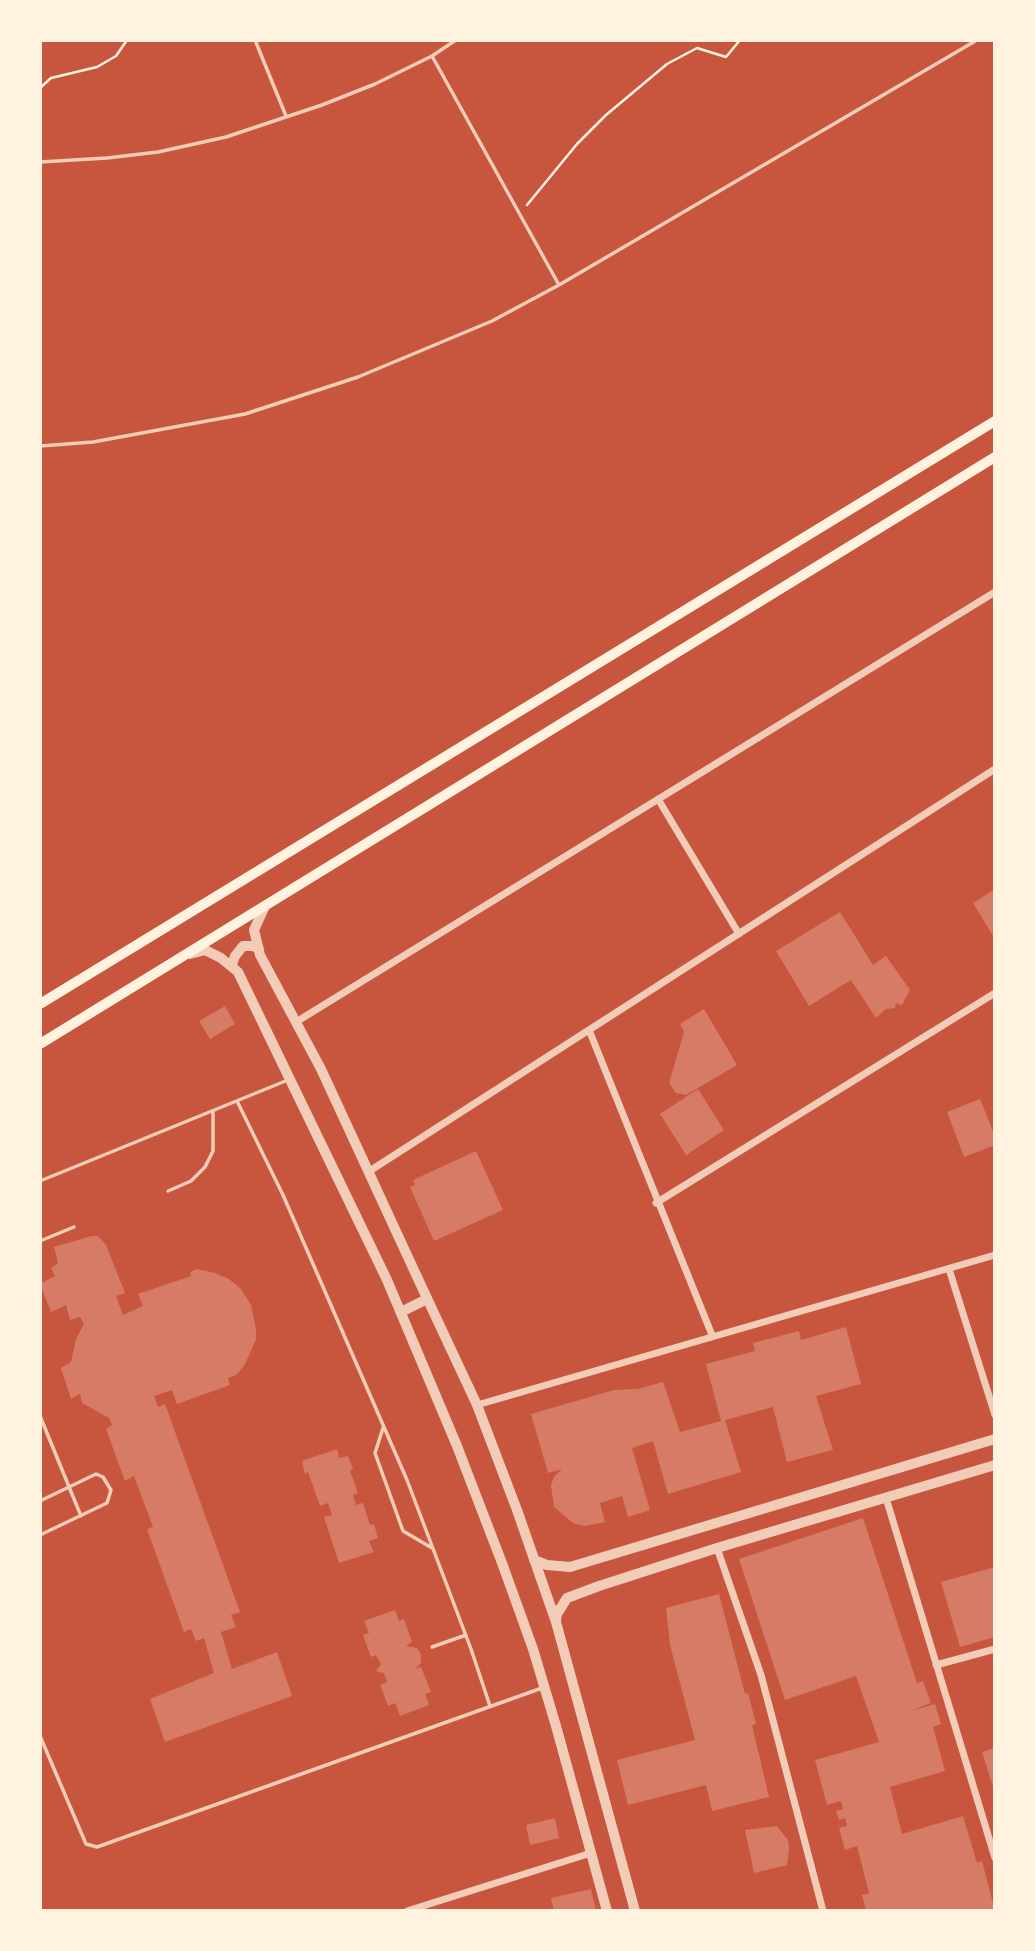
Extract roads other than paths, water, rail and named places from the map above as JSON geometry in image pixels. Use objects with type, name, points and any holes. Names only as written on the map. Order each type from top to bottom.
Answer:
[{"type":"main road","points":[[40,1004],[995,421]]},
{"type":"main road","points":[[40,1044],[995,457]]},
{"type":"street","points":[[296,1022],[995,592]]},
{"type":"street","points":[[368,1172],[995,769]]},
{"type":"street","points":[[659,799],[739,933]]},
{"type":"street","points":[[265,906],[254,930],[259,950],[321,1069],[477,1405],[556,1622],[635,1911]]},
{"type":"street","points":[[232,965],[243,946],[253,946],[259,950]]},
{"type":"street","points":[[186,955],[205,950],[232,965],[238,972],[401,1312],[502,1563],[544,1687],[607,1911]]},
{"type":"street","points":[[656,1203],[995,993]]},
{"type":"street","points":[[589,1030],[656,1203],[712,1335]]},
{"type":"street","points":[[477,1405],[995,1255]]},
{"type":"street","points":[[949,1269],[995,1415]]},
{"type":"street","points":[[401,1312],[427,1299]]},
{"type":"street","points":[[534,1560],[547,1565],[570,1567],[995,1438]]},
{"type":"street","points":[[556,1622],[557,1614],[567,1598],[717,1548],[995,1465]]},
{"type":"street","points":[[886,1498],[993,1843],[995,1858]]},
{"type":"street","points":[[717,1548],[761,1675],[823,1911]]},
{"type":"street","points":[[936,1665],[995,1649]]},
{"type":"street","points":[[407,1911],[591,1853]]},
{"type":"lane","points":[[255,40],[286,117]]},
{"type":"lane","points":[[40,162],[158,152],[226,137],[375,84],[456,40]]},
{"type":"lane","points":[[40,446],[93,442],[245,414],[358,377],[492,321],[559,285],[976,40]]},
{"type":"lane","points":[[432,55],[559,285]]},
{"type":"lane","points":[[40,1181],[290,1079]]},
{"type":"lane","points":[[237,1101],[283,1195],[384,1426],[466,1635],[490,1706]]},
{"type":"lane","points":[[168,1191],[191,1181],[205,1167],[213,1151],[213,1111]]},
{"type":"lane","points":[[40,1241],[74,1227]]},
{"type":"lane","points":[[40,1416],[81,1516]]},
{"type":"lane","points":[[384,1426],[375,1453],[403,1531],[433,1549]]},
{"type":"lane","points":[[40,1501],[96,1474],[108,1483],[110,1497],[107,1503],[40,1535]]},
{"type":"lane","points":[[432,1647],[466,1635]]},
{"type":"lane","points":[[40,1736],[86,1844],[97,1847],[544,1687]]}]
